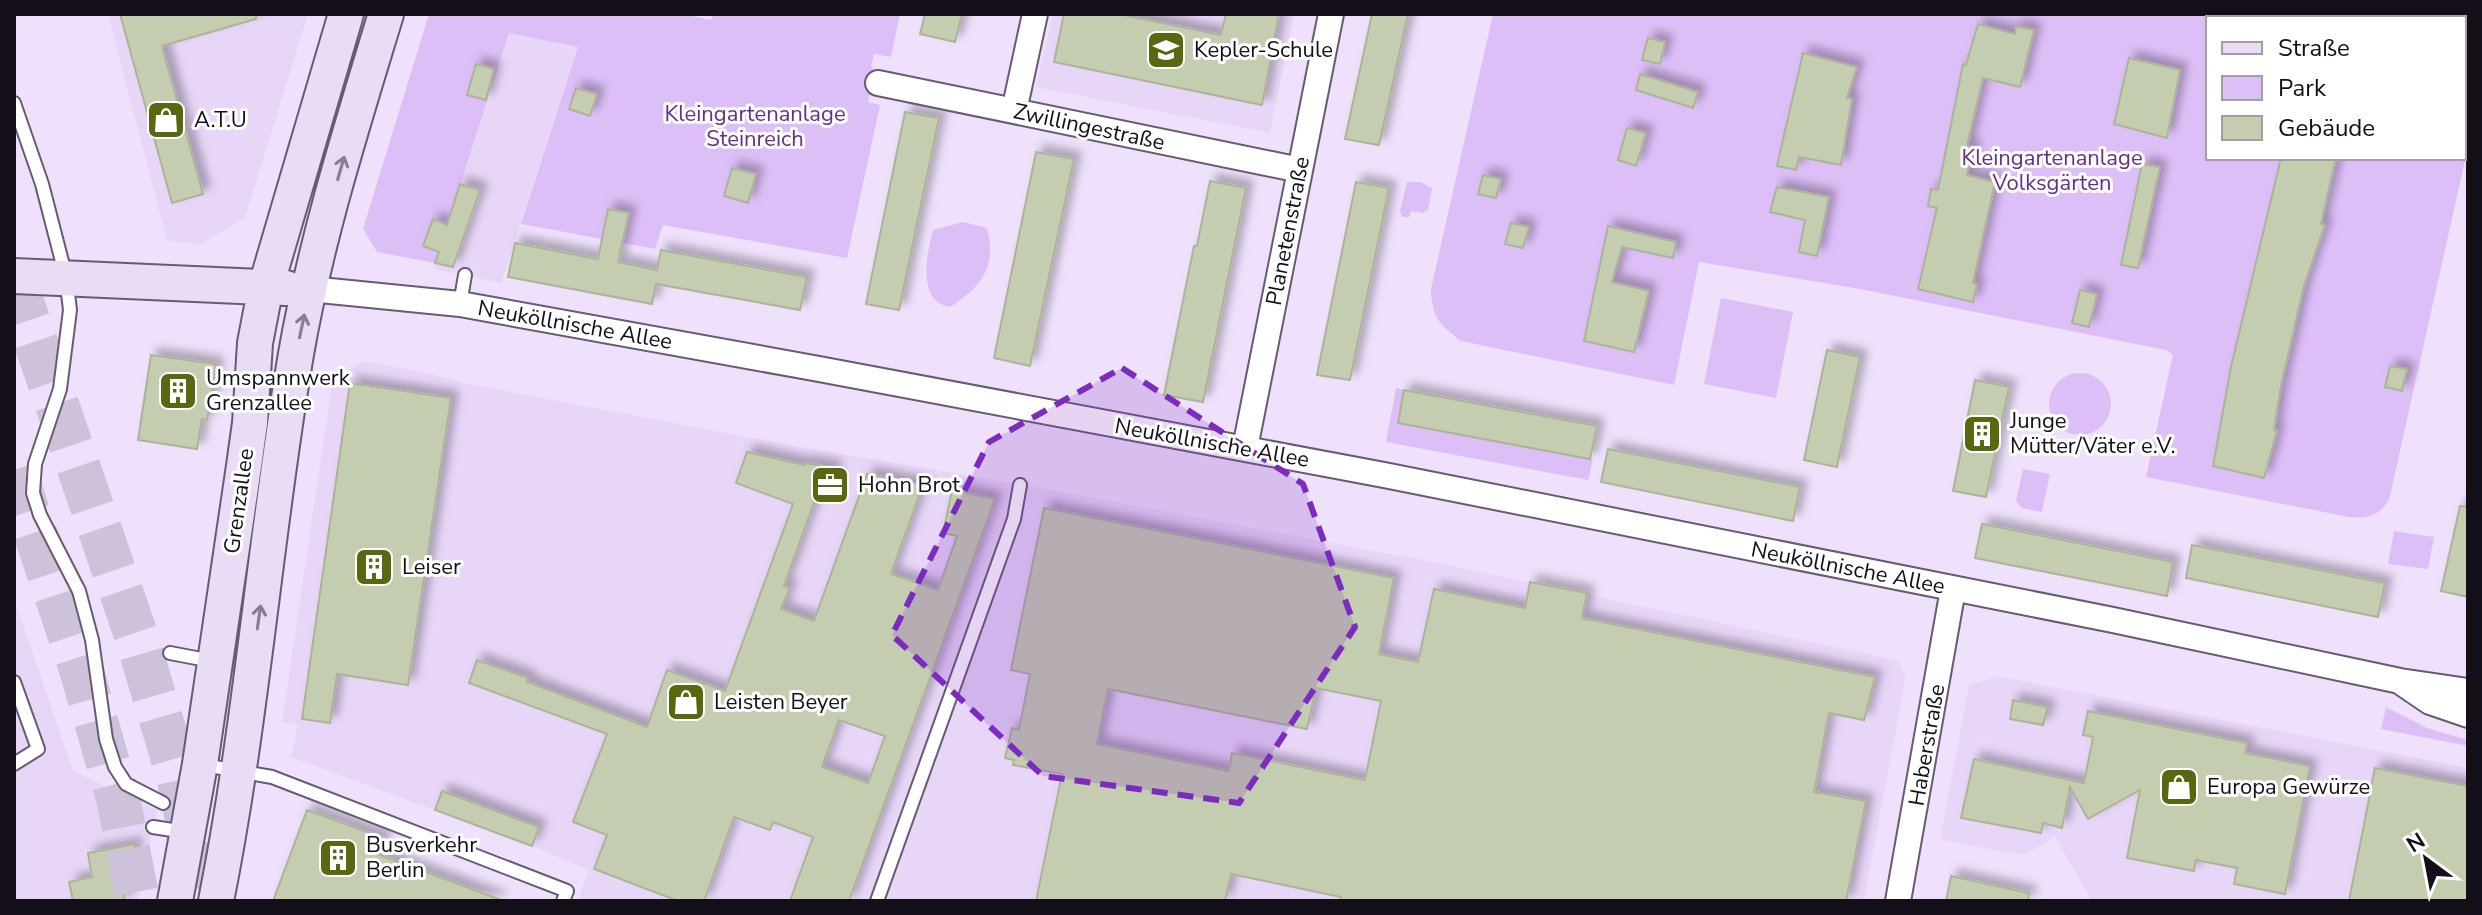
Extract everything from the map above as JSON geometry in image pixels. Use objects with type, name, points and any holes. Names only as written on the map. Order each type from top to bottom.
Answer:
[{"type":"main road","name":"Grenzallee","points":[[175,901],[216,662],[250,423],[255,343],[266,286],[346,14]]},
{"type":"main road","name":"Grenzallee","points":[[216,901],[238,770],[296,353],[320,243],[386,14]]},
{"type":"main road","name":"Neuköllnische Allee","points":[[14,276],[310,289]]},
{"type":"street","points":[[1014,111],[1035,14]]},
{"type":"street","name":"Planetenstraße","points":[[1245,448],[1331,14]]},
{"type":"street","name":"Zwillingestraße","points":[[878,83],[1300,170]]},
{"type":"street","name":"Neuköllnische Allee","points":[[310,289],[460,304],[1245,448],[2113,620],[2400,681],[2468,691]]},
{"type":"street","name":"Haberstraße","points":[[1898,901],[1953,589]]},
{"type":"street","name":"Neuköllnische Allee","points":[[2400,681],[2430,702],[2468,715]]},
{"type":"lane","points":[[14,103],[42,184],[66,277],[70,310],[60,389],[35,464],[33,493],[40,515],[79,591],[92,640],[106,739],[115,767],[126,784],[163,803]]},
{"type":"lane","points":[[460,304],[465,275]]},
{"type":"lane","points":[[877,901],[1014,519],[1020,485]]},
{"type":"lane","points":[[170,653],[216,662]]},
{"type":"lane","points":[[14,682],[38,749],[14,764]]},
{"type":"lane","points":[[200,764],[272,777],[567,891],[563,901]]},
{"type":"lane","points":[[153,827],[189,832]]},
{"type":"highlighted area","points":[[1122,368],[1303,484],[1355,627],[1239,803],[1043,776],[892,635],[989,442]]},
{"type":"shaded area","points":[[108,14],[308,14],[245,218],[201,244],[167,241]]},
{"type":"shaded area","name":"Kepler-Schule","points":[[1053,14],[1294,14],[1270,133],[1036,87]]},
{"type":"shaded area","points":[[509,33],[578,47],[501,283],[433,269]]},
{"type":"shaded area","points":[[362,361],[794,446],[1035,487],[1428,561],[1896,660],[1906,675],[1864,901],[577,901],[589,870],[291,757],[298,724],[282,722],[332,384]]},
{"type":"shaded area","points":[[14,598],[73,771],[157,810],[138,901],[14,901]]},
{"type":"shaded area","points":[[1998,676],[2468,768],[2468,901],[2092,901],[2055,837],[2024,855],[1940,840],[1969,685]]},
{"type":"green space","name":"Kleingartenanlage Steinreich","points":[[429,14],[682,14],[711,20],[713,14],[900,14],[891,57],[874,54],[871,66],[875,71],[868,102],[880,105],[847,258],[663,225],[655,249],[521,224],[578,47],[509,33],[435,263],[377,252],[363,229]]},
{"type":"green space","name":"Kleingartenanlage Volksgärten","points":[[1493,14],[2468,14],[2466,156],[2466,16],[2206,16],[2206,160],[2465,160],[2389,500],[2381,510],[2367,517],[2349,517],[2146,477],[2173,355],[2166,350],[1860,289],[1699,262],[1674,385],[1461,341],[1438,320],[1431,289]]},
{"type":"green space","points":[[1407,182],[1420,182],[1432,188],[1428,210],[1423,213],[1411,211],[1409,217],[1402,217],[1400,211]]},
{"type":"green space","points":[[963,222],[987,228],[990,254],[978,283],[950,307],[939,303],[928,286],[928,251],[933,230]]},
{"type":"green space","points":[[1721,298],[1793,312],[1776,398],[1704,384]]},
{"type":"green space","points":[[2080,373],[2092,375],[2102,382],[2109,392],[2109,416],[2102,426],[2092,433],[2080,435],[2068,433],[2058,426],[2051,416],[2049,404],[2051,392],[2058,382],[2068,375]]},
{"type":"green space","points":[[1396,388],[1404,390],[1399,423],[1593,459],[1588,480],[1386,442]]},
{"type":"green space","points":[[2023,469],[2050,474],[2042,512],[2022,508],[2016,501]]},
{"type":"green space","points":[[2394,531],[2434,537],[2428,569],[2388,564]]},
{"type":"green space","points":[[2386,707],[2427,728],[2468,740],[2468,746],[2381,729]]},
{"type":"building","name":"A.T.U","points":[[120,14],[256,14],[256,19],[162,46],[203,194],[172,203]]},
{"type":"building","points":[[925,14],[962,14],[955,42],[920,34]]},
{"type":"building","points":[[1064,14],[1119,14],[1221,35],[1226,14],[1279,14],[1262,105],[1054,62]]},
{"type":"building","points":[[1372,14],[1408,14],[1379,145],[1345,139]]},
{"type":"building","points":[[1978,24],[2015,34],[2016,26],[2034,30],[2020,87],[1983,78],[1967,146],[1973,147],[1967,175],[1995,182],[1973,283],[1977,284],[1973,302],[1918,289],[1937,208],[1928,206],[1931,189],[1938,190],[1963,64],[1966,65]]},
{"type":"building","points":[[1648,38],[1665,42],[1660,64],[1642,60]]},
{"type":"building","points":[[1803,53],[1857,67],[1847,98],[1852,99],[1841,165],[1799,157],[1796,170],[1777,166]]},
{"type":"building","points":[[2129,58],[2180,70],[2167,138],[2114,124]]},
{"type":"building","points":[[476,64],[494,69],[486,100],[467,95]]},
{"type":"building","points":[[1640,74],[1698,92],[1693,108],[1636,90]]},
{"type":"building","points":[[576,88],[597,94],[590,116],[569,109]]},
{"type":"building","points":[[905,112],[939,118],[899,310],[866,304]]},
{"type":"building","points":[[1627,128],[1646,133],[1636,166],[1618,160]]},
{"type":"building","points":[[1036,152],[1074,159],[1030,366],[994,358]]},
{"type":"building","points":[[2281,160],[2336,160],[2321,224],[2325,225],[2304,286],[2281,386],[2274,430],[2277,431],[2264,478],[2213,466],[2231,367]]},
{"type":"building","points":[[2142,164],[2160,167],[2138,268],[2121,265]]},
{"type":"building","points":[[732,168],[756,174],[748,203],[724,196]]},
{"type":"building","points":[[1483,175],[1501,179],[1496,198],[1478,194]]},
{"type":"building","points":[[1210,181],[1246,188],[1203,402],[1164,395]]},
{"type":"building","points":[[1356,182],[1389,188],[1350,380],[1317,375]]},
{"type":"building","points":[[460,184],[480,190],[453,267],[435,263],[439,252],[423,246],[433,219],[447,225]]},
{"type":"building","points":[[1777,187],[1829,197],[1817,256],[1799,252],[1805,220],[1770,212]]},
{"type":"building","points":[[608,209],[629,213],[618,262],[657,270],[661,250],[807,277],[800,310],[656,284],[652,304],[508,277],[515,243],[598,259]]},
{"type":"building","points":[[1511,223],[1529,227],[1523,248],[1505,244]]},
{"type":"building","points":[[1608,226],[1676,242],[1673,258],[1622,247],[1612,282],[1649,291],[1634,352],[1584,341]]},
{"type":"building","points":[[2080,290],[2097,294],[2089,327],[2072,323]]},
{"type":"building","points":[[1827,350],[1860,357],[1837,467],[1804,460]]},
{"type":"building","name":"Umspannwerk Grenzallee","points":[[151,355],[216,364],[207,420],[202,419],[197,449],[138,440]]},
{"type":"building","points":[[2390,366],[2407,369],[2402,391],[2385,387]]},
{"type":"building","name":"Junge Mütter/Väter e.V.","points":[[1975,380],[2009,387],[1986,497],[1953,491]]},
{"type":"building","name":"Leiser","points":[[350,383],[451,398],[408,685],[337,674],[330,723],[302,719]]},
{"type":"building","points":[[1404,390],[1597,426],[1590,459],[1398,423]]},
{"type":"building","points":[[1608,449],[1800,487],[1793,521],[1601,482]]},
{"type":"building","points":[[747,452],[805,465],[835,468],[824,498],[816,497],[784,586],[790,588],[781,609],[814,621],[867,474],[923,485],[891,574],[938,590],[957,536],[943,533],[952,490],[995,499],[849,901],[790,901],[813,837],[773,822],[770,830],[734,817],[704,901],[678,901],[594,869],[607,835],[573,822],[607,734],[469,683],[477,660],[647,727],[667,670],[725,691],[793,504],[736,483]],"holes":[[[839,720],[885,736],[868,783],[822,767]]]},
{"type":"building","points":[[2460,506],[2468,507],[2468,597],[2441,591]]},
{"type":"building","points":[[1044,508],[1394,578],[1379,654],[1418,662],[1434,589],[1525,608],[1530,582],[1587,593],[1582,618],[1875,677],[1864,720],[1829,713],[1814,792],[1866,801],[1846,901],[1340,901],[1341,897],[1231,874],[1225,901],[1036,901],[1062,774],[1013,765],[1014,760],[1005,758],[1012,728],[1019,730],[1030,674],[1011,670]],"holes":[[[1316,688],[1381,701],[1365,780],[1232,753],[1229,771],[1097,744],[1108,689],[1307,729]]]},
{"type":"building","points":[[1982,524],[2173,562],[2167,596],[1975,558]]},
{"type":"building","points":[[2192,545],[2385,583],[2378,617],[2186,578]]},
{"type":"building","points":[[2013,700],[2048,707],[2043,725],[2010,719]]},
{"type":"building","points":[[2088,711],[2247,743],[2245,753],[2310,766],[2285,894],[2234,884],[2237,868],[2196,860],[2194,871],[2127,858],[2140,790],[2088,819],[2070,787],[2062,828],[2043,823],[2041,833],[1961,818],[1974,759],[2084,783],[2093,737],[2083,735]]},
{"type":"building","points":[[2375,768],[2468,786],[2468,901],[2349,901]]},
{"type":"building","points":[[442,791],[539,827],[532,846],[435,810]]},
{"type":"building","name":"Busverkehr Berlin","points":[[307,810],[384,838],[377,854],[499,899],[273,901]]},
{"type":"building","points":[[135,844],[123,901],[73,901],[69,882],[92,877],[88,853]]},
{"type":"building","points":[[1951,876],[2029,893],[2028,901],[1946,901]]},
{"type":"tunnel","points":[[14,279],[137,638],[179,780],[204,901]]},
{"type":"tunnel","points":[[14,470],[81,669],[118,798],[138,901]]},
{"type":"place","name":"Kepler-Schule","points":[[1166,50]]},
{"type":"place","name":"A.T.U","points":[[166,120]]},
{"type":"place","name":"Umspannwerk Grenzallee","points":[[178,391]]},
{"type":"place","name":"Junge Mütter/Väter e.V.","points":[[1982,434]]},
{"type":"place","name":"Hohn Brot","points":[[830,485]]},
{"type":"place","name":"Leiser","points":[[374,567]]},
{"type":"place","name":"Leisten Beyer","points":[[686,702]]},
{"type":"place","name":"Europa Gewürze","points":[[2179,787]]},
{"type":"place","name":"Busverkehr Berlin","points":[[338,858]]}]
